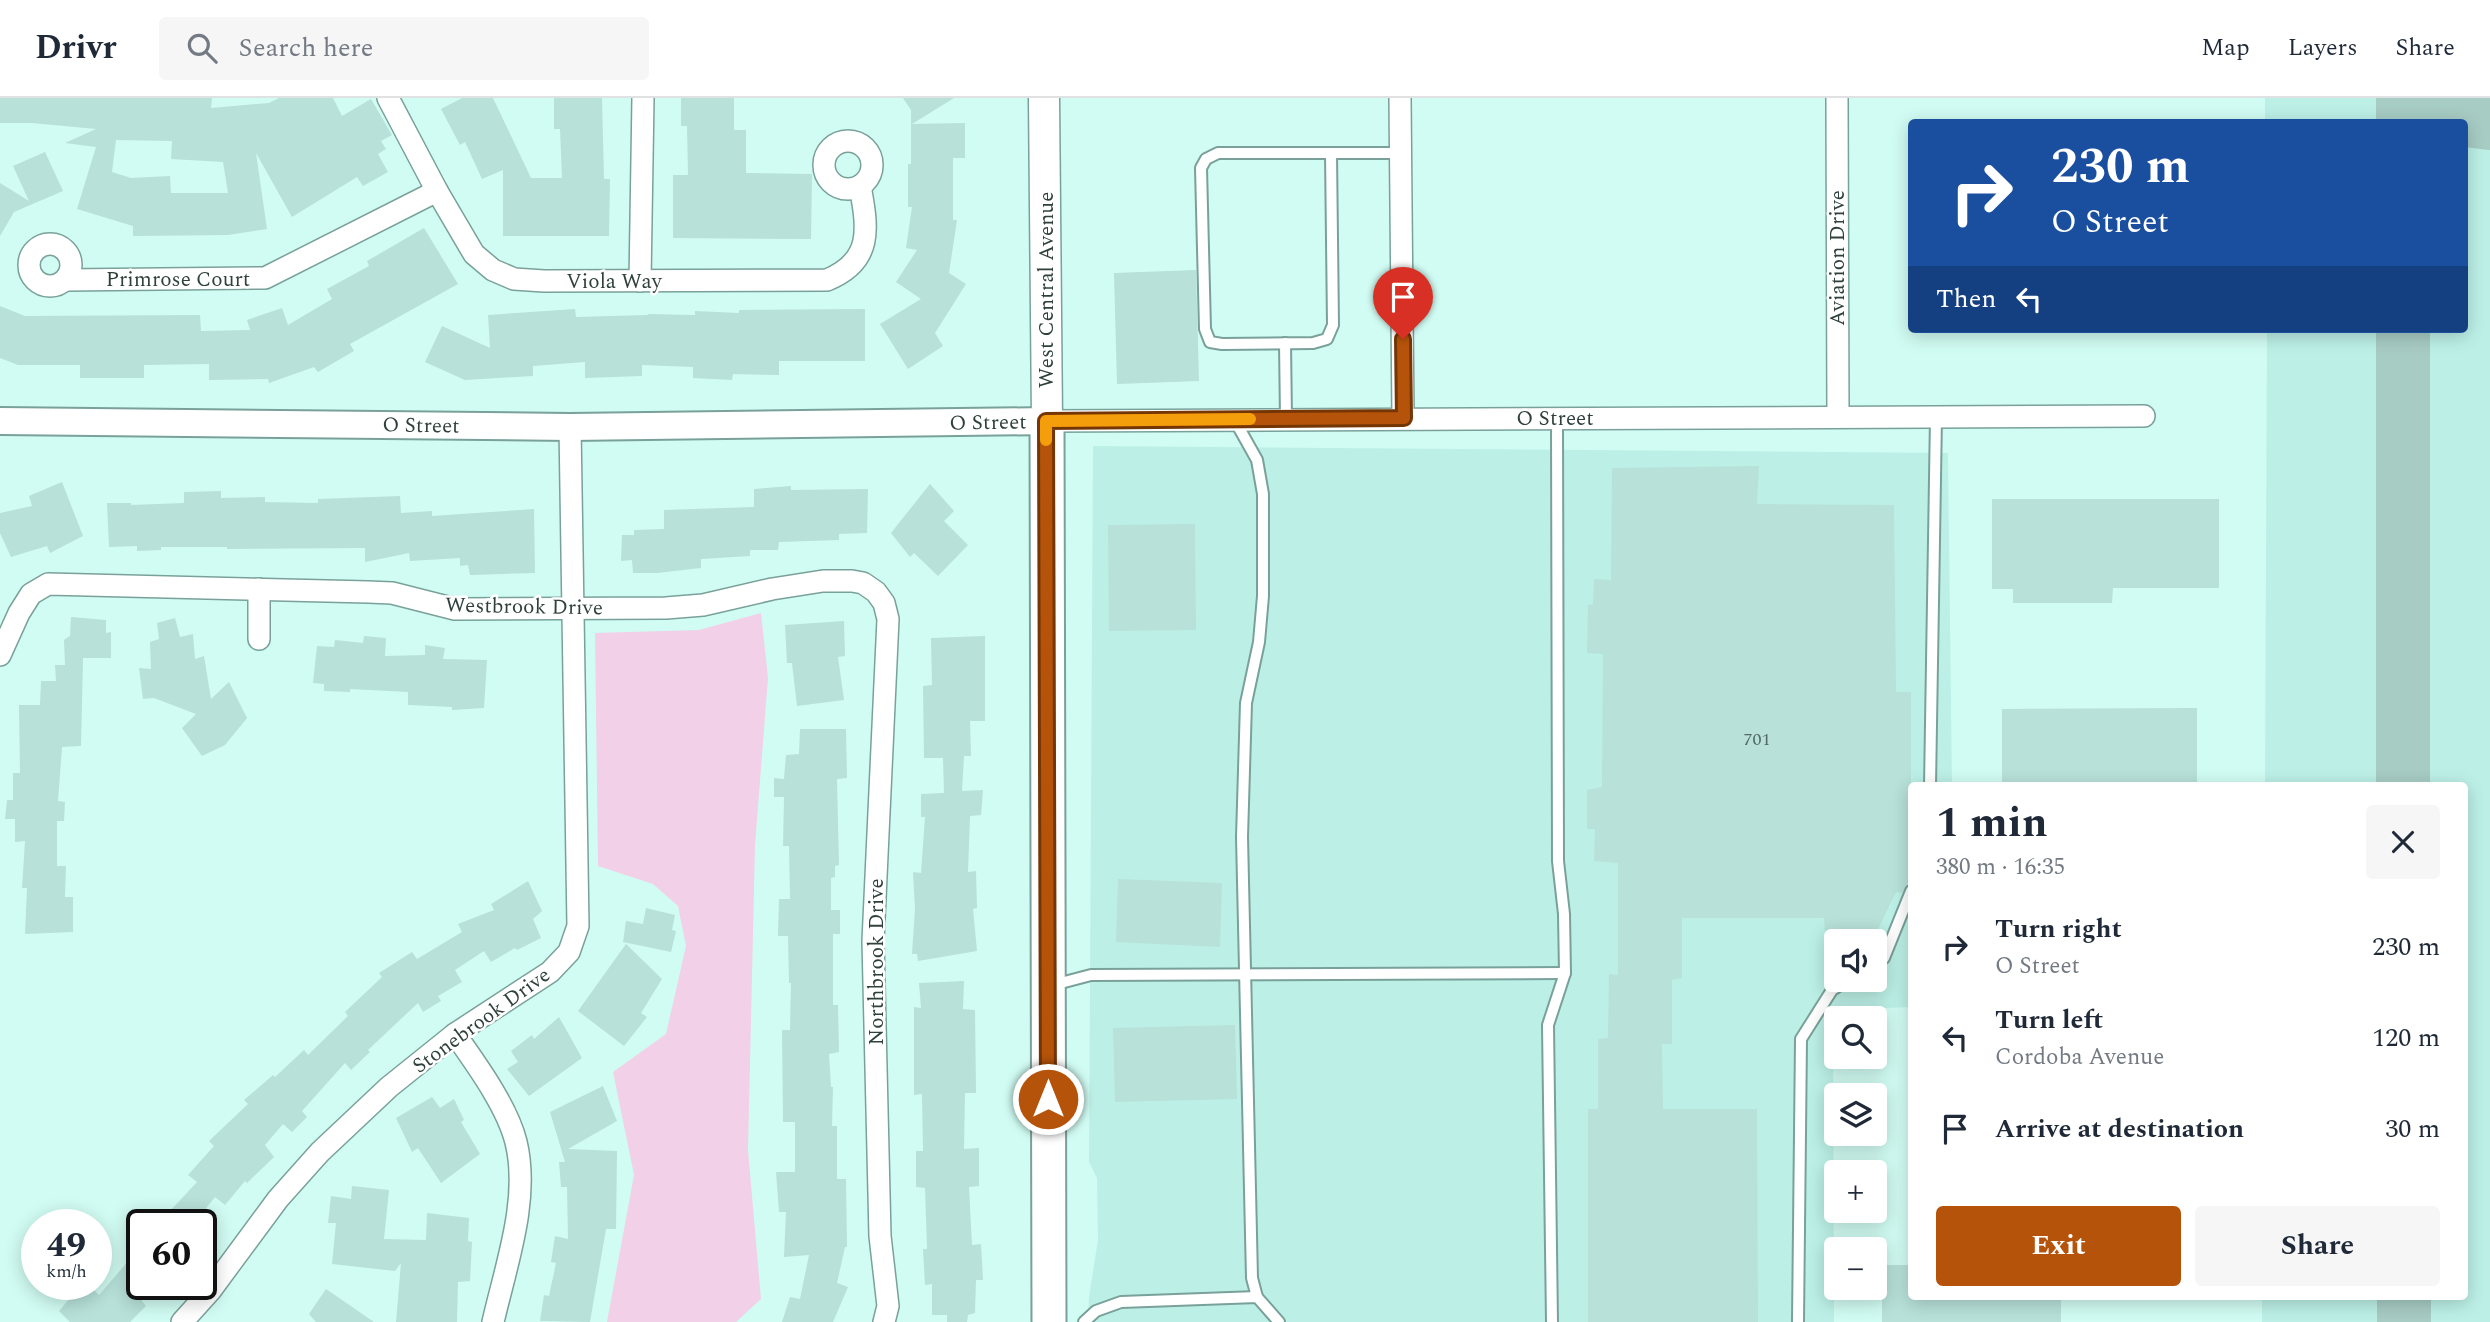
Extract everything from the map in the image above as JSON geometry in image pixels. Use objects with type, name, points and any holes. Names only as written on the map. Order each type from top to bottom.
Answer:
[{"type":"main road","name":"West Central Avenue","points":[[1044,98],[1049,1322]]},
{"type":"street","name":"Viola Way","points":[[388,98],[474,254],[493,270],[514,279],[827,280],[845,273],[859,258],[865,240],[860,186]]},
{"type":"street","points":[[640,281],[643,98]]},
{"type":"street","points":[[1400,98],[1404,418]]},
{"type":"street","name":"Aviation Drive","points":[[1837,98],[1838,417]]},
{"type":"street","name":"Primrose Court","points":[[66,279],[265,278],[437,191]]},
{"type":"street","name":"O Street","points":[[0,421],[570,427],[1234,419],[2144,416]]},
{"type":"street","name":"Stonebrook Drive","points":[[182,1322],[210,1291],[278,1199],[320,1152],[389,1087],[455,1034],[550,972],[569,952],[578,926],[570,427]]},
{"type":"street","name":"Westbrook Drive","points":[[0,655],[31,594],[48,584],[393,593],[454,609],[666,608],[703,605],[772,589],[823,581],[852,581],[863,583],[876,592],[884,603]]},
{"type":"street","points":[[259,589],[259,639]]},
{"type":"street","name":"Northbrook Drive","points":[[884,603],[888,619],[873,941],[880,1236],[888,1306],[884,1322]]},
{"type":"street","points":[[455,1034],[491,1086],[516,1139],[521,1169],[520,1200],[493,1322]]},
{"type":"lane","points":[[1331,153],[1333,325],[1327,339],[1313,343],[1222,344],[1210,341],[1205,330],[1201,168],[1206,159],[1218,153],[1331,153],[1401,153]]},
{"type":"lane","points":[[1285,343],[1286,419]]},
{"type":"lane","points":[[1930,782],[1936,417]]},
{"type":"lane","points":[[1552,1322],[1548,1025],[1565,973],[1564,914],[1558,861],[1557,418]]},
{"type":"lane","points":[[1234,419],[1257,460],[1263,494],[1263,596],[1259,642],[1246,712],[1242,837],[1252,1278],[1257,1297],[1279,1322]]},
{"type":"lane","points":[[1887,951],[1908,898]]},
{"type":"lane","points":[[1047,987],[1091,975],[1565,973]]},
{"type":"lane","points":[[1798,1322],[1801,1039],[1831,992]]},
{"type":"lane","points":[[1084,1322],[1097,1311],[1121,1302],[1257,1297]]},
{"type":"shaded area","points":[[2265,98],[2490,98],[2490,1322],[2262,1322],[2262,1300],[2468,1300],[2468,782],[2265,782],[2267,333],[2468,333],[2468,119],[2265,119]]},
{"type":"shaded area","points":[[1093,446],[1948,453],[1952,782],[1908,782],[1908,1007],[1824,1006],[1824,1069],[1833,1069],[1833,1083],[1824,1083],[1824,1146],[1833,1146],[1833,1160],[1824,1160],[1824,1223],[1834,1223],[1834,1237],[1824,1237],[1824,1300],[1834,1300],[1834,1322],[1088,1322],[1098,1240],[1097,1178],[1089,1162]]},
{"type":"shaded area","points":[[761,613],[768,678],[755,845],[748,1150],[761,1299],[736,1322],[607,1322],[634,1175],[613,1072],[666,1034],[686,946],[678,906],[653,884],[598,866],[595,633],[699,630]]},
{"type":"building","points":[[0,98],[212,98],[211,108],[269,103],[279,98],[333,98],[342,116],[371,99],[392,135],[381,141],[386,149],[378,154],[388,172],[363,186],[357,177],[292,217],[256,153],[267,229],[228,235],[133,236],[133,226],[77,209],[96,147],[65,143],[96,129],[0,123]],"holes":[[[116,140],[172,141],[171,159],[223,162],[228,193],[171,193],[170,176],[131,178],[112,172]]]},
{"type":"building","points":[[462,98],[493,98],[531,178],[562,178],[560,129],[554,129],[554,98],[602,98],[604,179],[610,179],[609,236],[503,236],[503,170],[482,179],[465,142],[460,145],[441,109]]},
{"type":"building","points":[[681,98],[734,98],[734,130],[746,130],[746,173],[812,174],[811,239],[673,238],[673,175],[688,175],[687,126],[681,126]]},
{"type":"building","points":[[903,98],[954,98],[912,124],[965,123],[965,158],[953,158],[953,220],[957,220],[949,273],[966,284],[935,333],[943,346],[908,369],[880,324],[921,299],[896,282],[917,250],[906,248],[912,207],[908,207],[911,110]]},
{"type":"building","points":[[45,152],[63,191],[14,212],[0,236],[0,183],[29,201],[13,166]]},
{"type":"building","points":[[424,228],[458,284],[350,344],[354,351],[318,372],[314,367],[269,383],[268,379],[209,380],[209,364],[144,365],[144,378],[80,378],[80,365],[18,365],[0,358],[0,306],[25,316],[200,315],[201,331],[250,330],[247,320],[282,308],[288,325],[332,299],[327,289],[369,266],[367,261]]},
{"type":"building","points":[[1196,270],[1199,381],[1117,384],[1114,273]]},
{"type":"building","points":[[575,309],[576,317],[695,315],[695,311],[739,313],[739,310],[865,309],[865,361],[779,361],[779,375],[733,374],[732,380],[693,378],[693,367],[642,365],[642,376],[585,378],[585,362],[533,366],[533,376],[465,380],[425,362],[442,326],[490,348],[488,315]]},
{"type":"building","points":[[1759,466],[1757,504],[1894,505],[1896,692],[1911,692],[1908,883],[1902,893],[1896,892],[1878,929],[1825,929],[1824,918],[1682,918],[1682,978],[1672,980],[1672,1044],[1662,1044],[1663,1109],[1757,1109],[1758,1322],[1588,1322],[1588,1109],[1598,1109],[1598,1039],[1608,1038],[1609,974],[1618,975],[1618,863],[1594,861],[1595,829],[1587,829],[1587,790],[1602,787],[1603,654],[1587,653],[1588,605],[1593,604],[1594,579],[1611,580],[1612,468]]},
{"type":"building","points":[[62,482],[83,536],[50,553],[47,546],[11,557],[0,533],[0,513],[32,506],[29,496]]},
{"type":"building","points":[[930,484],[954,511],[944,521],[968,545],[938,576],[914,553],[910,557],[891,533]]},
{"type":"building","points":[[791,486],[791,490],[868,489],[867,533],[839,534],[839,540],[779,542],[778,550],[750,550],[750,556],[701,559],[701,568],[633,573],[632,560],[621,561],[622,535],[634,535],[634,530],[664,529],[664,510],[754,507],[754,489]]},
{"type":"building","points":[[221,491],[221,498],[265,497],[265,502],[318,503],[318,499],[400,496],[401,513],[432,511],[432,516],[534,509],[535,573],[470,575],[468,565],[460,566],[460,558],[410,561],[409,553],[365,562],[365,548],[161,547],[161,550],[137,551],[137,546],[109,547],[107,503],[184,503],[184,492]]},
{"type":"building","points":[[1992,499],[2219,499],[2219,588],[2113,588],[2112,603],[2013,603],[2013,589],[1992,589]]},
{"type":"building","points":[[1195,524],[1196,630],[1109,631],[1108,525]]},
{"type":"building","points":[[71,617],[106,620],[106,633],[111,632],[111,658],[83,658],[81,746],[62,747],[58,801],[65,802],[64,821],[57,821],[57,866],[66,866],[65,897],[73,897],[73,932],[25,934],[27,888],[22,888],[25,841],[15,842],[15,819],[5,819],[7,800],[13,800],[13,773],[20,773],[19,705],[40,705],[41,681],[56,681],[55,665],[65,665],[64,640],[70,636]]},
{"type":"building","points":[[175,618],[180,637],[193,634],[195,659],[204,656],[211,699],[229,682],[247,718],[225,745],[202,756],[182,728],[196,714],[154,698],[143,699],[139,668],[151,669],[150,642],[159,639],[157,623]]},
{"type":"building","points":[[844,621],[845,656],[838,657],[844,700],[797,706],[792,663],[787,663],[785,625]]},
{"type":"building","points":[[364,636],[386,638],[385,656],[425,655],[425,645],[445,648],[443,659],[487,660],[484,708],[452,710],[452,707],[408,705],[408,692],[350,689],[350,692],[324,691],[324,684],[313,683],[317,646],[334,647],[335,640],[363,643]]},
{"type":"building","points":[[985,636],[985,721],[970,721],[971,756],[964,756],[962,791],[983,790],[981,815],[970,816],[968,872],[976,871],[977,908],[973,909],[977,951],[918,961],[917,954],[912,954],[915,909],[913,872],[921,873],[925,817],[921,817],[921,794],[944,793],[943,758],[924,758],[923,686],[932,685],[931,638]]},
{"type":"building","points":[[2197,708],[2197,782],[2002,782],[2002,709]]},
{"type":"building","points":[[800,729],[846,729],[847,778],[837,779],[839,865],[835,866],[835,877],[831,878],[831,910],[840,910],[840,934],[833,934],[833,1005],[838,1005],[839,1052],[829,1054],[833,1087],[832,1126],[837,1126],[837,1179],[846,1179],[847,1247],[837,1283],[848,1287],[833,1322],[782,1322],[790,1297],[800,1299],[809,1255],[784,1257],[786,1212],[779,1212],[776,1172],[795,1172],[795,1122],[783,1122],[782,1030],[790,1030],[791,983],[788,936],[778,936],[779,899],[790,899],[789,846],[783,846],[784,797],[774,797],[774,778],[784,779],[786,755],[799,754]]},
{"type":"building","points":[[1118,879],[1222,883],[1220,947],[1116,942]]},
{"type":"building","points":[[528,881],[542,911],[533,919],[541,938],[517,950],[515,948],[491,962],[484,951],[455,970],[462,982],[438,996],[441,1001],[423,1012],[418,1003],[368,1050],[370,1052],[351,1070],[345,1063],[302,1111],[307,1117],[292,1132],[283,1124],[265,1145],[274,1157],[247,1183],[245,1181],[225,1205],[215,1197],[206,1209],[172,1209],[197,1182],[188,1175],[214,1146],[209,1141],[248,1104],[244,1100],[273,1075],[275,1077],[304,1050],[308,1055],[348,1016],[345,1012],[382,977],[379,973],[412,952],[417,959],[462,932],[458,924],[494,910],[491,904]]},
{"type":"building","points":[[646,908],[675,915],[672,930],[676,931],[671,952],[623,942],[626,921],[643,924]]},
{"type":"building","points":[[626,944],[662,979],[641,1013],[647,1017],[624,1046],[578,1011]]},
{"type":"building","points":[[964,981],[963,1009],[975,1010],[976,1093],[965,1093],[964,1149],[979,1148],[979,1186],[969,1187],[972,1245],[981,1244],[983,1280],[976,1280],[975,1313],[968,1315],[967,1322],[947,1322],[947,1315],[932,1315],[932,1284],[925,1285],[925,1188],[916,1187],[916,1151],[923,1151],[922,1094],[914,1095],[914,1007],[921,1008],[919,983]]},
{"type":"building","points":[[559,1017],[582,1058],[529,1096],[507,1069],[518,1062],[511,1051],[532,1035],[534,1039]]},
{"type":"building","points":[[1235,1025],[1237,1099],[1115,1102],[1113,1028]]},
{"type":"building","points":[[603,1086],[617,1121],[568,1149],[617,1151],[616,1229],[606,1229],[590,1322],[540,1321],[544,1295],[549,1296],[556,1263],[551,1262],[555,1236],[568,1239],[567,1187],[561,1187],[559,1162],[565,1162],[550,1112]]},
{"type":"building","points":[[432,1097],[440,1108],[454,1099],[464,1120],[461,1122],[480,1154],[441,1183],[418,1148],[412,1152],[396,1118]]},
{"type":"building","points":[[352,1186],[389,1190],[384,1239],[426,1240],[427,1213],[469,1218],[468,1241],[472,1242],[470,1281],[458,1282],[457,1322],[396,1322],[401,1263],[395,1271],[332,1264],[336,1223],[328,1223],[331,1196],[351,1199]]},
{"type":"building","points":[[126,1264],[126,1300],[142,1300],[146,1306],[130,1322],[70,1322],[59,1311],[68,1300],[112,1300],[112,1280]]},
{"type":"building","points":[[1887,1265],[1908,1265],[1908,1300],[2061,1300],[2061,1322],[1882,1322],[1882,1300],[1887,1300]]},
{"type":"building","points":[[326,1289],[374,1322],[316,1322],[309,1314]]},
{"type":"taxiway","points":[[2403,98],[2403,119]]},
{"type":"taxiway","points":[[2468,120],[2490,123]]},
{"type":"taxiway","points":[[2403,333],[2403,782]]},
{"type":"taxiway","points":[[2404,1300],[2404,1322]]},
{"type":"slow traffic","points":[[1046,440],[1046,421],[1250,419]]},
{"type":"route","points":[[1048,1099],[1046,421],[1404,418],[1403,339]]}]
